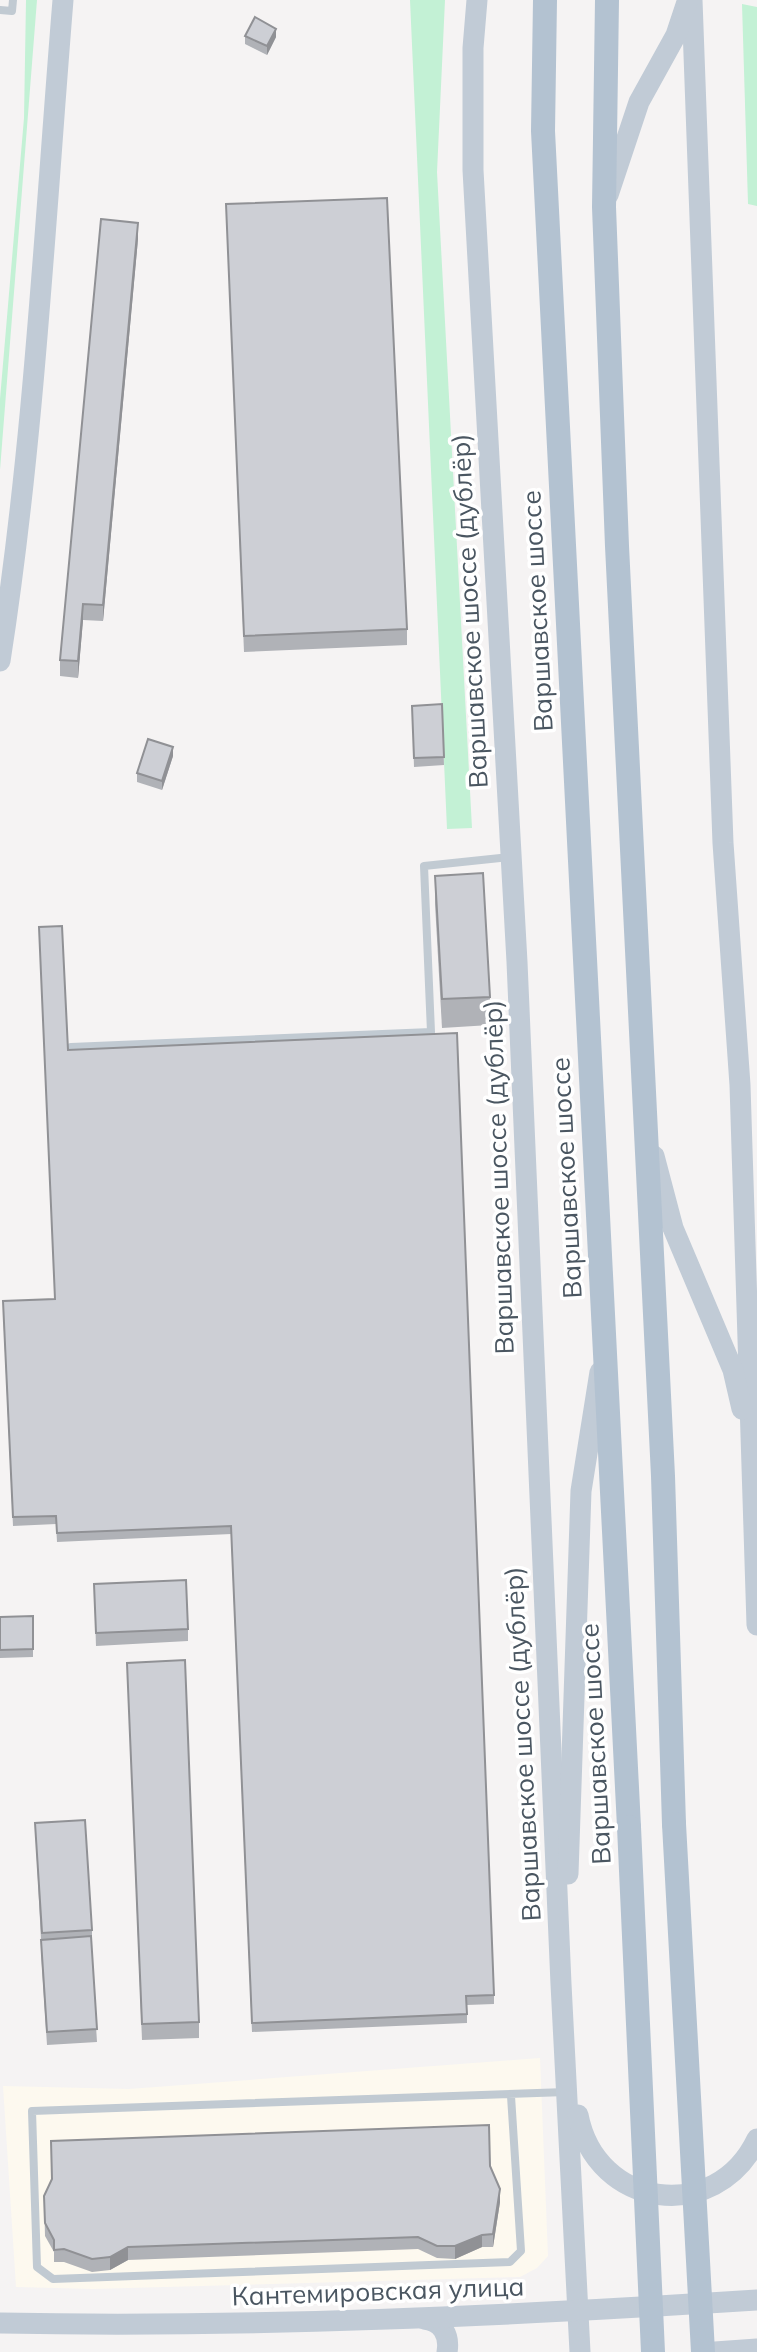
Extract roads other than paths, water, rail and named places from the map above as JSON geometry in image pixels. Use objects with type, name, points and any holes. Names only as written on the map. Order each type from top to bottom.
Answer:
[{"type":"main road","points":[[0,661],[12,586],[34,360],[63,0]]},
{"type":"main road","name":"Варшавское шоссе (дублёр)","points":[[477,0],[473,48],[473,170],[511,857],[580,2352]]},
{"type":"main road","name":"Варшавское шоссе","points":[[545,0],[543,131],[653,2352]]},
{"type":"main road","points":[[607,0],[604,207],[617,546],[648,1133],[674,1825],[703,2352]]},
{"type":"main road","points":[[604,207],[639,102],[676,35],[690,0]]},
{"type":"main road","points":[[690,0],[723,843],[740,1085],[757,1625]]},
{"type":"main road","points":[[648,1133],[673,1228],[733,1370],[753,1459]]},
{"type":"main road","points":[[561,1984],[569,1866],[581,1491],[604,1346]]},
{"type":"main road","points":[[565,2051],[582,2139],[604,2169],[636,2189],[673,2195],[710,2186],[741,2164],[757,2139]]},
{"type":"main road","name":"Кантемировская улица","points":[[0,2323],[285,2324],[757,2300]]},
{"type":"main road","points":[[0,2308],[26,2318],[56,2324]]},
{"type":"main road","points":[[422,2319],[431,2319],[445,2330],[447,2352]]},
{"type":"main road","points":[[715,2352],[757,2349]]},
{"type":"lane","points":[[0,10],[12,11],[13,0]]},
{"type":"lane","points":[[71,1047],[431,1032],[424,866],[511,857]]},
{"type":"lane","points":[[512,2096],[521,2251],[510,2262],[53,2279],[37,2267],[32,2111],[566,2092]]}]
